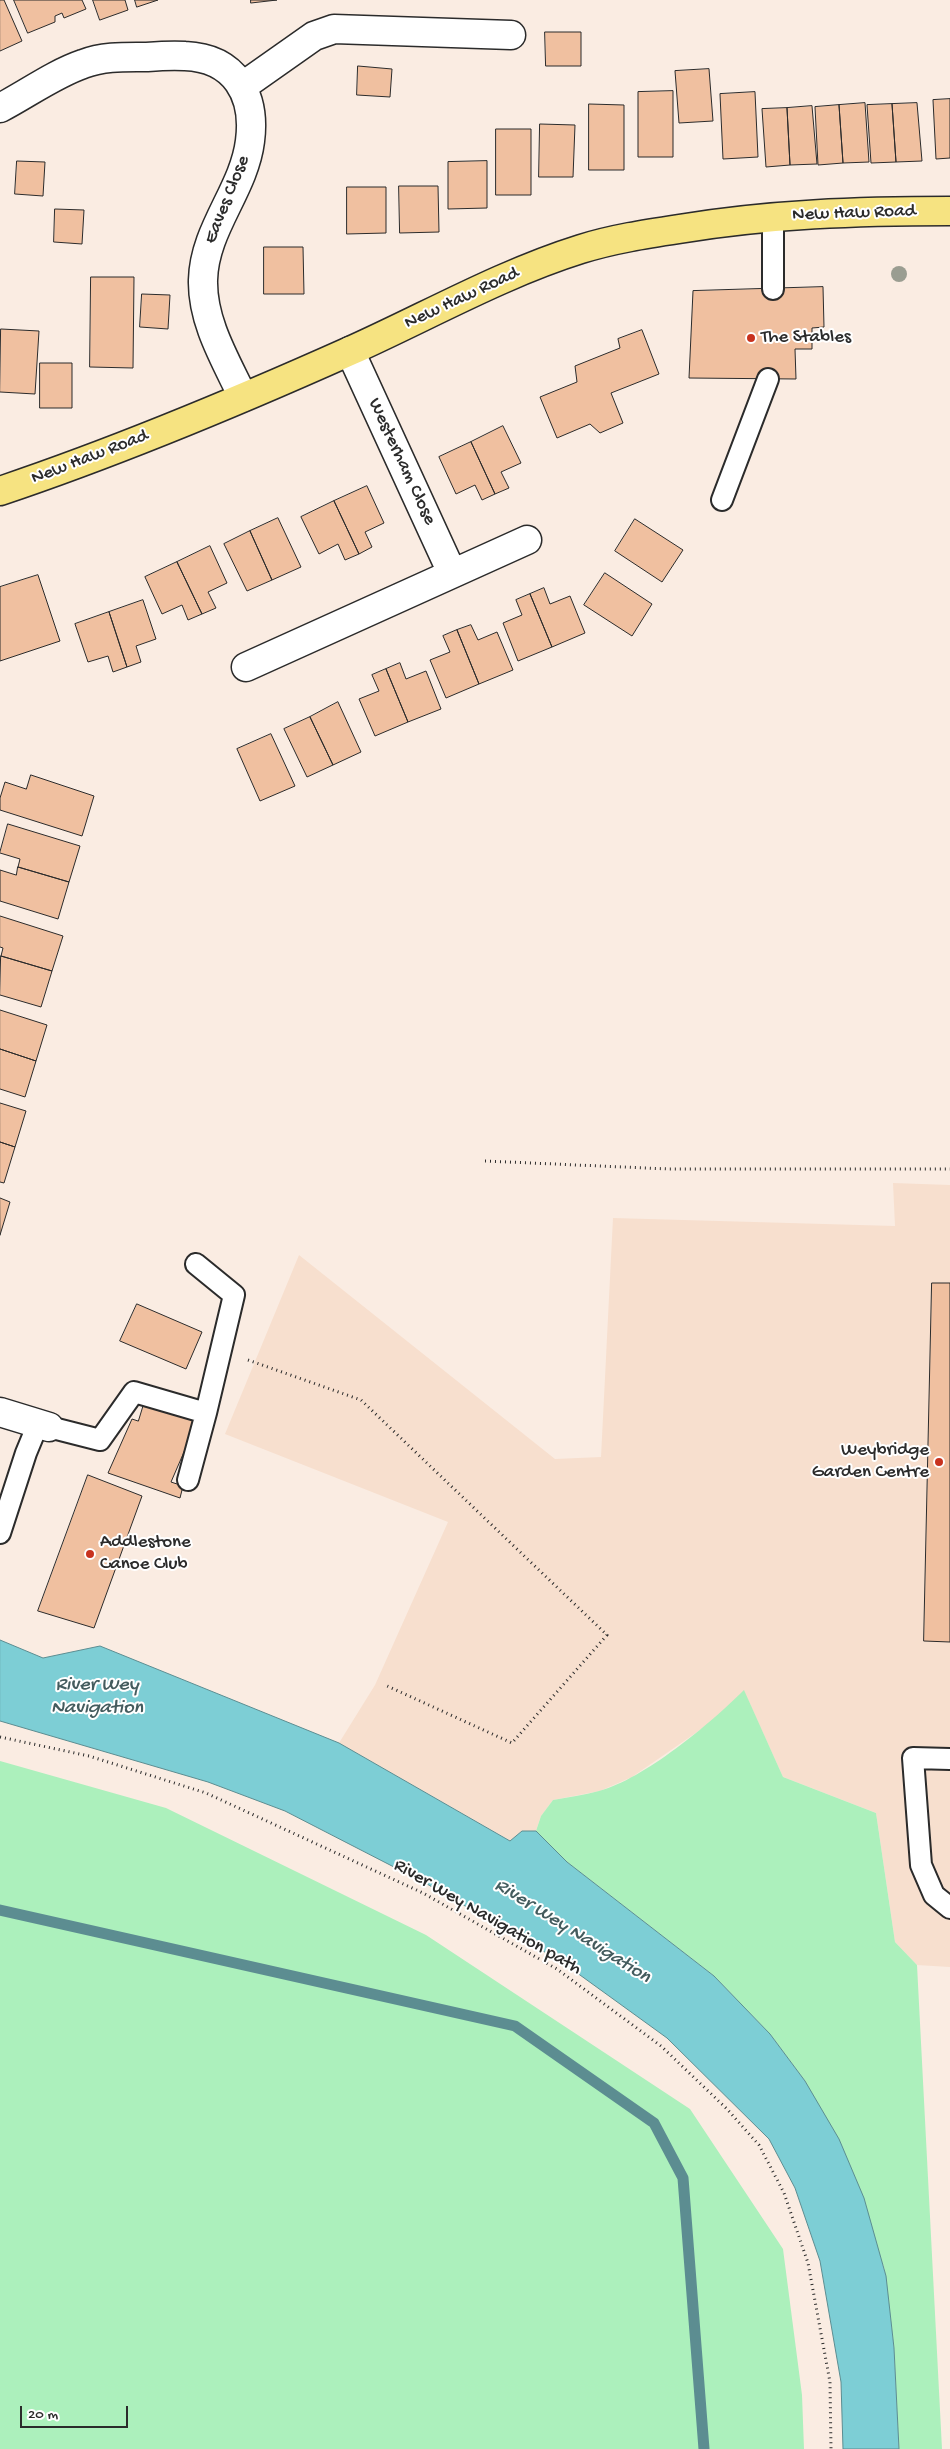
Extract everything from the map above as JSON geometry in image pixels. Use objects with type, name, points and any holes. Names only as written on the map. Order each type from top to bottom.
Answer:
[{"type":"main road","name":"New Haw Road","points":[[0,491],[147,438],[350,351],[532,267],[581,249],[639,235],[728,221],[867,211],[950,211]]},
{"type":"street","points":[[243,86],[314,36],[334,29],[511,35]]},
{"type":"street","name":"Eaves Close","points":[[0,108],[82,64],[104,58],[186,56],[201,58],[230,71],[243,86],[250,106],[250,142],[245,161],[212,234],[206,256],[203,280],[210,325],[242,398]]},
{"type":"street","name":"Westerham Close","points":[[350,351],[452,573]]},
{"type":"street","points":[[246,667],[527,540]]},
{"type":"street","points":[[0,1412],[44,1426]]},
{"type":"lane","points":[[773,217],[773,289]]},
{"type":"lane","points":[[722,500],[768,379]]},
{"type":"lane","points":[[188,1480],[234,1295],[196,1264]]},
{"type":"lane","points":[[0,1533],[26,1453],[44,1426],[100,1440],[134,1392],[206,1413]]},
{"type":"lane","points":[[950,1759],[913,1758],[921,1865],[934,1895],[950,1908]]},
{"type":"path","points":[[485,1161],[669,1169],[950,1169]]},
{"type":"path","points":[[219,1350],[361,1400],[607,1635],[512,1743],[385,1685]]},
{"type":"path","name":"River Wey Navigation path","points":[[0,1737],[89,1756],[206,1793],[423,1893],[557,1969],[661,2046],[727,2109],[760,2145],[784,2193],[808,2263],[830,2382],[831,2449]]},
{"type":"shaded area","points":[[893,1183],[950,1185],[950,1967],[917,1965],[895,1942],[876,1813],[783,1777],[744,1691],[713,1721],[632,1777],[600,1791],[553,1800],[541,1816],[536,1831],[522,1831],[511,1841],[339,1743],[375,1685],[448,1522],[225,1434],[299,1255],[555,1459],[601,1457],[613,1218],[895,1226]]},
{"type":"green space","points":[[744,1690],[783,1777],[876,1813],[895,1942],[917,1965],[942,2449],[899,2449],[894,2348],[884,2267],[805,2081],[770,2034],[714,1976],[567,1862],[536,1831],[541,1816],[553,1800],[599,1791],[617,1785],[636,1775],[676,1749]]},
{"type":"green space","points":[[0,1761],[166,1808],[426,1935],[690,2109],[783,2249],[802,2395],[804,2449],[0,2449]]},
{"type":"water","name":"River Wey Navigation","points":[[0,1640],[43,1658],[100,1646],[339,1743],[510,1841],[522,1831],[536,1831],[567,1862],[714,1976],[770,2034],[805,2081],[839,2139],[864,2198],[886,2276],[894,2348],[899,2449],[843,2449],[841,2382],[820,2261],[795,2188],[769,2139],[667,2038],[562,1962],[427,1884],[285,1811],[208,1782],[0,1721]]},
{"type":"building","points":[[0,0],[4,0],[22,41],[0,51]]},
{"type":"building","points":[[14,0],[82,0],[86,9],[64,18],[62,13],[55,16],[55,22],[28,33]]},
{"type":"building","points":[[93,0],[125,0],[128,10],[100,20]]},
{"type":"building","points":[[135,0],[158,0],[137,7]]},
{"type":"building","points":[[251,0],[277,0],[251,3]]},
{"type":"building","points":[[545,32],[581,32],[581,66],[546,66]]},
{"type":"building","points":[[358,66],[392,69],[390,97],[357,95]]},
{"type":"building","points":[[709,69],[713,121],[679,123],[675,71]]},
{"type":"building","points":[[673,91],[673,157],[638,157],[638,92]]},
{"type":"building","points":[[755,92],[758,157],[723,159],[720,94]]},
{"type":"building","points":[[950,99],[950,158],[936,159],[933,100]]},
{"type":"building","points":[[865,103],[869,162],[843,163],[839,105]]},
{"type":"building","points":[[917,103],[922,161],[896,162],[892,104]]},
{"type":"building","points":[[589,104],[624,105],[624,170],[589,170]]},
{"type":"building","points":[[892,104],[896,162],[871,163],[867,105]]},
{"type":"building","points":[[839,105],[843,163],[818,165],[815,107]]},
{"type":"building","points":[[812,106],[817,164],[790,165],[787,108]]},
{"type":"building","points":[[787,108],[790,165],[766,167],[762,109]]},
{"type":"building","points":[[540,124],[575,125],[573,177],[539,177]]},
{"type":"building","points":[[496,129],[531,129],[531,195],[496,195]]},
{"type":"building","points":[[17,161],[45,162],[43,196],[15,194]]},
{"type":"building","points":[[487,161],[487,208],[448,209],[448,162]]},
{"type":"building","points":[[399,186],[438,186],[439,232],[400,233]]},
{"type":"building","points":[[347,187],[386,187],[386,233],[347,234]]},
{"type":"building","points":[[55,209],[84,210],[82,244],[54,242]]},
{"type":"building","points":[[264,247],[303,247],[304,294],[264,294]]},
{"type":"building","points":[[91,277],[134,277],[133,368],[90,367]]},
{"type":"building","name":"The Stables","points":[[823,287],[824,327],[812,328],[812,349],[795,349],[796,379],[689,378],[693,291]]},
{"type":"building","points":[[142,294],[170,295],[168,329],[140,327]]},
{"type":"building","points":[[1,329],[39,331],[35,394],[0,392]]},
{"type":"building","points":[[642,330],[659,374],[611,393],[623,423],[600,433],[590,424],[557,438],[540,397],[577,382],[575,366],[620,348],[618,339]]},
{"type":"building","points":[[40,363],[72,363],[72,408],[40,408]]},
{"type":"building","points":[[503,426],[521,463],[501,472],[509,488],[495,494],[471,442]]},
{"type":"building","points":[[471,442],[495,494],[482,500],[475,485],[456,494],[439,457]]},
{"type":"building","points":[[367,486],[384,523],[365,532],[372,547],[359,554],[334,501]]},
{"type":"building","points":[[334,501],[359,554],[345,560],[338,544],[319,554],[301,517]]},
{"type":"building","points":[[278,518],[301,567],[272,580],[250,531]]},
{"type":"building","points":[[635,519],[683,550],[662,582],[615,551]]},
{"type":"building","points":[[250,531],[272,580],[247,591],[224,544]]},
{"type":"building","points":[[210,546],[227,583],[208,592],[216,608],[202,614],[177,562]]},
{"type":"building","points":[[177,562],[202,614],[188,620],[182,605],[162,614],[145,577]]},
{"type":"building","points":[[605,573],[652,604],[632,636],[584,605]]},
{"type":"building","points":[[38,575],[60,641],[0,661],[0,587]]},
{"type":"building","points":[[544,588],[550,604],[570,596],[585,633],[552,647],[530,594]]},
{"type":"building","points":[[530,594],[552,647],[518,661],[503,623],[522,615],[516,600]]},
{"type":"building","points":[[143,600],[156,639],[136,646],[141,662],[127,667],[109,612]]},
{"type":"building","points":[[109,612],[127,667],[113,672],[108,656],[88,662],[75,624]]},
{"type":"building","points":[[471,625],[478,640],[497,632],[513,670],[479,684],[457,630]]},
{"type":"building","points":[[457,630],[479,684],[446,698],[430,660],[450,652],[443,636]]},
{"type":"building","points":[[400,663],[406,679],[426,671],[441,709],[408,722],[386,669]]},
{"type":"building","points":[[386,669],[408,722],[375,736],[359,699],[379,691],[372,675]]},
{"type":"building","points":[[338,702],[361,752],[333,765],[310,717]]},
{"type":"building","points":[[310,717],[333,765],[307,777],[284,729]]},
{"type":"building","points":[[271,734],[295,786],[260,801],[237,749]]},
{"type":"building","points":[[31,775],[94,796],[82,836],[0,810],[0,798],[5,782],[26,789]]},
{"type":"building","points":[[8,824],[80,846],[69,882],[18,867],[20,859],[0,853]]},
{"type":"building","points":[[18,867],[69,882],[58,919],[0,901],[0,870],[16,875]]},
{"type":"building","points":[[0,916],[63,936],[52,971],[1,956],[3,948],[0,947]]},
{"type":"building","points":[[1,956],[52,971],[41,1007],[0,995]]},
{"type":"building","points":[[0,1010],[47,1025],[36,1061],[0,1049]]},
{"type":"building","points":[[0,1049],[36,1061],[25,1097],[0,1089]]},
{"type":"building","points":[[0,1103],[26,1111],[15,1147],[0,1142]]},
{"type":"building","points":[[0,1142],[15,1147],[4,1183],[0,1182]]},
{"type":"building","points":[[0,1198],[10,1202],[0,1235]]},
{"type":"building","name":"Weybridge Garden Centre","points":[[932,1283],[950,1283],[950,1642],[924,1641]]},
{"type":"building","points":[[137,1304],[202,1332],[186,1369],[120,1341]]},
{"type":"building","points":[[144,1404],[197,1422],[171,1482],[183,1486],[180,1498],[108,1473],[132,1419],[138,1421]]},
{"type":"building","name":"Addlestone Canoe Club","points":[[88,1475],[142,1496],[94,1628],[38,1611]]},
{"type":"waterway","points":[[0,1910],[515,2026],[654,2123],[683,2178],[704,2449]]},
{"type":"place","name":"The Stables","points":[[751,338]]},
{"type":"place","name":"Weybridge Garden Centre","points":[[939,1462]]},
{"type":"place","name":"Addlestone Canoe Club","points":[[90,1554]]}]
